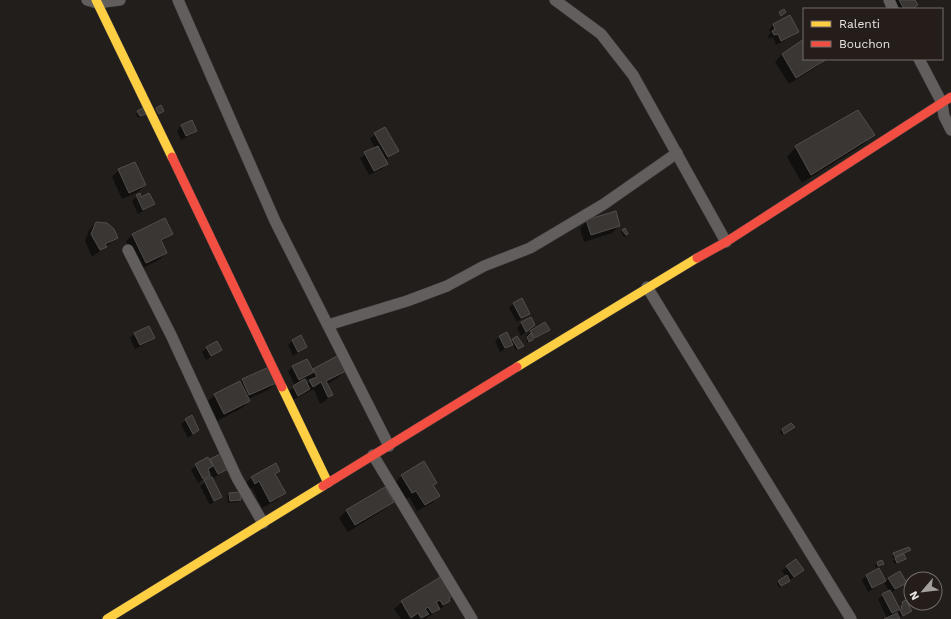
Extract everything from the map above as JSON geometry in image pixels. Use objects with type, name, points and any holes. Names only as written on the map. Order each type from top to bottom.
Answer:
[{"type":"street","points":[[120,0],[93,1],[328,483]]},
{"type":"street","points":[[178,0],[275,221],[389,446]]},
{"type":"street","points":[[555,0],[602,34],[633,75],[726,242]]},
{"type":"street","points":[[920,60],[946,100],[944,116],[951,130]]},
{"type":"street","points":[[107,619],[648,287],[726,242],[946,100]]},
{"type":"street","points":[[328,325],[447,286],[484,266],[530,248],[604,204],[677,153]]},
{"type":"street","points":[[128,250],[171,334],[237,478],[262,523]]},
{"type":"street","points":[[648,287],[851,619]]},
{"type":"street","points":[[373,455],[472,619]]},
{"type":"building","points":[[899,0],[915,0],[918,5],[914,8],[903,8]]},
{"type":"building","points":[[784,9],[786,12],[781,16],[779,12]]},
{"type":"building","points":[[790,15],[799,32],[781,41],[778,34],[774,35],[772,31],[775,29],[773,24]]},
{"type":"building","points":[[803,40],[803,60],[825,60],[796,78],[782,54]]},
{"type":"building","points":[[161,105],[164,111],[159,114],[156,108]]},
{"type":"building","points":[[143,108],[146,114],[140,116],[137,111]]},
{"type":"building","points":[[858,110],[875,135],[811,175],[795,146]]},
{"type":"building","points":[[192,120],[197,131],[186,136],[181,125]]},
{"type":"building","points":[[385,127],[399,151],[388,157],[374,133]]},
{"type":"building","points":[[378,146],[388,164],[374,171],[364,152]]},
{"type":"building","points":[[135,162],[146,185],[129,193],[118,169]]},
{"type":"building","points":[[140,193],[141,197],[149,193],[155,204],[143,210],[136,195]]},
{"type":"building","points":[[616,211],[620,226],[591,235],[586,220]]},
{"type":"building","points":[[165,218],[173,234],[161,240],[167,253],[146,263],[132,234]]},
{"type":"building","points":[[96,222],[107,223],[114,229],[118,238],[105,244],[107,247],[100,250],[91,234]]},
{"type":"building","points":[[625,228],[628,234],[626,235],[622,230]]},
{"type":"building","points":[[522,298],[530,314],[521,318],[513,303]]},
{"type":"building","points":[[531,317],[535,325],[526,332],[521,322]]},
{"type":"building","points":[[545,322],[550,330],[535,338],[530,331]]},
{"type":"building","points":[[149,326],[155,338],[140,345],[134,333]]},
{"type":"building","points":[[507,332],[513,345],[505,348],[499,336]]},
{"type":"building","points":[[531,333],[534,339],[529,342],[527,337]]},
{"type":"building","points":[[301,335],[307,347],[298,352],[292,340]]},
{"type":"building","points":[[517,336],[524,346],[518,349],[512,339]]},
{"type":"building","points":[[217,341],[222,350],[211,356],[206,347]]},
{"type":"building","points":[[339,355],[346,371],[326,381],[333,395],[328,397],[321,382],[313,387],[309,380],[317,377],[313,369]]},
{"type":"building","points":[[307,359],[314,372],[299,380],[292,366]]},
{"type":"building","points":[[269,367],[276,383],[249,395],[242,379]]},
{"type":"building","points":[[305,379],[310,389],[298,396],[293,386]]},
{"type":"building","points":[[240,381],[250,401],[224,414],[214,394]]},
{"type":"building","points":[[192,415],[199,430],[193,434],[185,419]]},
{"type":"building","points":[[791,423],[795,427],[784,434],[782,429]]},
{"type":"building","points":[[220,454],[228,469],[218,474],[210,459]]},
{"type":"building","points":[[208,457],[213,466],[208,469],[210,476],[203,479],[195,464]]},
{"type":"building","points":[[424,461],[437,483],[433,485],[440,496],[425,505],[416,491],[412,493],[401,475]]},
{"type":"building","points":[[276,463],[280,471],[275,474],[286,493],[270,502],[259,481],[255,484],[251,477]]},
{"type":"building","points":[[212,477],[222,497],[214,501],[204,480]]},
{"type":"building","points":[[385,487],[394,502],[355,525],[346,510]]},
{"type":"building","points":[[240,492],[241,500],[230,501],[229,493]]},
{"type":"building","points":[[909,547],[911,550],[895,557],[893,553]]},
{"type":"building","points":[[904,554],[906,559],[897,563],[895,558]]},
{"type":"building","points":[[796,559],[804,570],[794,577],[786,566]]},
{"type":"building","points":[[882,560],[884,564],[878,566],[877,562]]},
{"type":"building","points":[[879,568],[886,581],[872,588],[866,575]]},
{"type":"building","points":[[900,571],[903,576],[903,585],[895,589],[888,578]]},
{"type":"building","points":[[787,575],[790,581],[781,586],[778,581]]},
{"type":"building","points":[[442,576],[453,595],[449,598],[450,601],[443,605],[440,600],[436,602],[440,609],[432,613],[428,607],[425,609],[429,614],[421,618],[418,613],[411,618],[401,601]]},
{"type":"building","points":[[890,590],[900,609],[892,613],[882,594]]},
{"type":"building","points":[[903,605],[903,611],[912,611],[903,616],[900,610],[902,609],[901,606]]},
{"type":"building","points":[[897,613],[900,619],[884,619]]},
{"type":"traffic: slow","points":[[96,0],[172,157]]},
{"type":"traffic: slow","points":[[517,367],[697,258]]},
{"type":"traffic: slow","points":[[282,387],[328,483]]},
{"type":"traffic: slow","points":[[107,619],[323,486]]},
{"type":"traffic: jam","points":[[697,258],[726,242],[951,97]]},
{"type":"traffic: jam","points":[[172,157],[282,387]]},
{"type":"traffic: jam","points":[[323,486],[517,367]]}]
